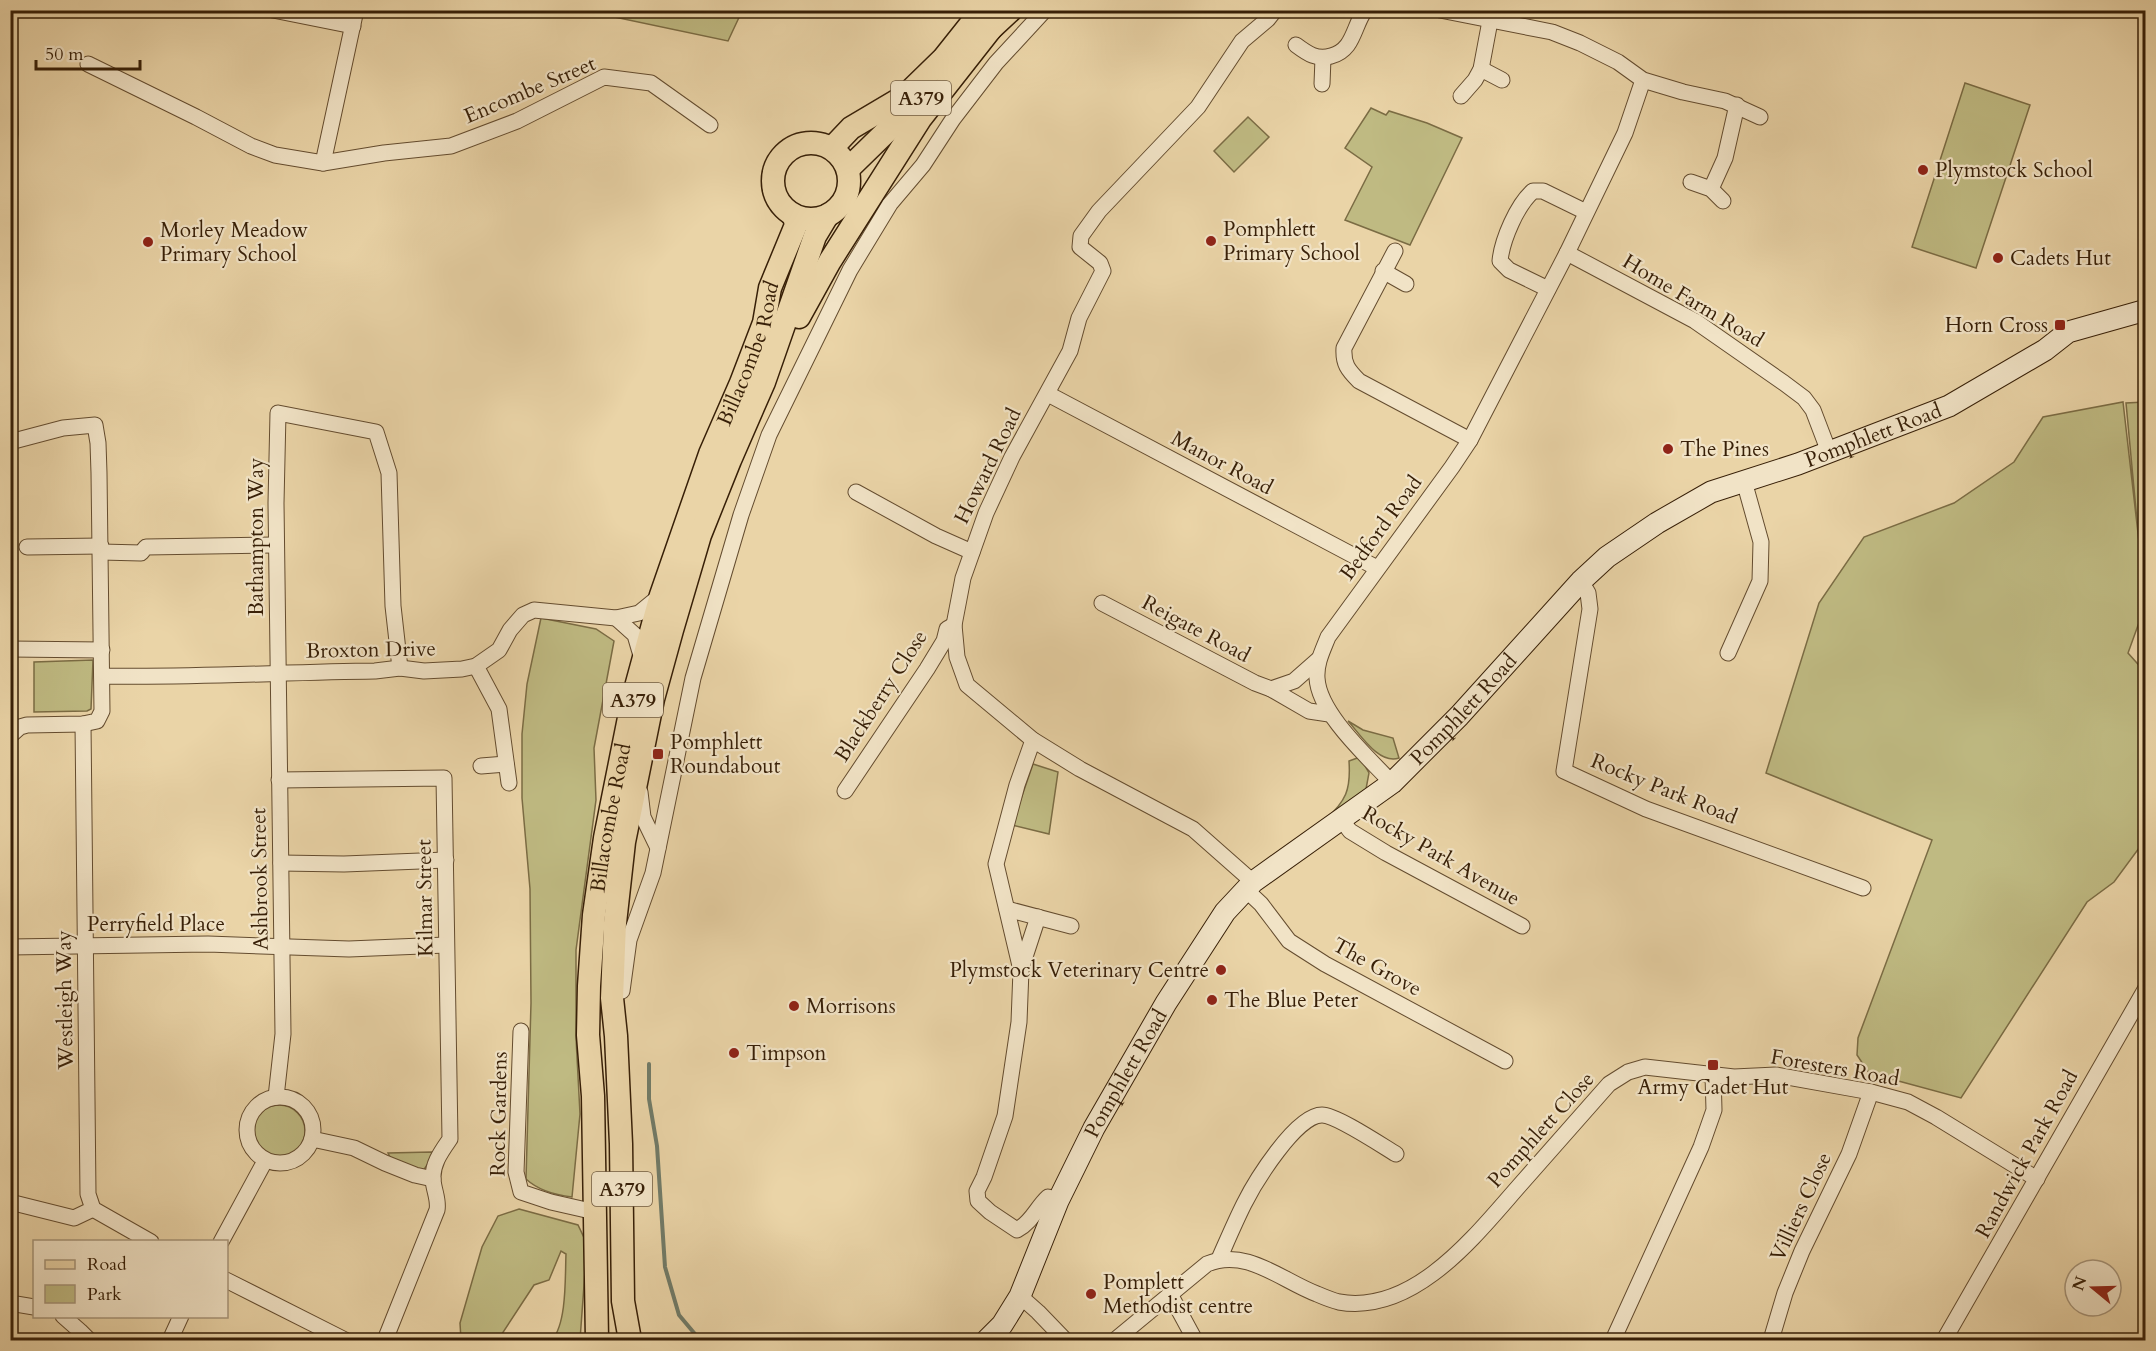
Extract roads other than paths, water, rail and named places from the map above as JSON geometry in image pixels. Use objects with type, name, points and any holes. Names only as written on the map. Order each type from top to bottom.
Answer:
[{"type":"main road","name":"Billacombe Road","points":[[832,148],[850,128],[905,96],[987,18],[1011,10]]},
{"type":"main road","name":"Billacombe Road","points":[[630,1341],[623,1301],[621,1144],[612,998],[615,923],[624,842],[638,771],[672,630],[700,535],[764,382],[814,236],[827,216],[841,205],[848,194],[850,182],[848,169],[987,18]]},
{"type":"main road","name":"Billacombe Road","points":[[764,382],[830,261],[987,18]]},
{"type":"main road","points":[[827,216],[820,219],[807,219],[794,216],[784,209],[773,187],[778,163],[796,146],[808,143],[820,144],[832,148],[848,169]]},
{"type":"main road","name":"Billacombe Road","points":[[597,1341],[593,1096],[588,1035],[594,915],[605,838],[620,754],[661,595],[710,454],[764,323],[770,288],[796,225],[794,216]]},
{"type":"street","points":[[273,10],[353,25],[322,163]]},
{"type":"street","name":"Billacombe Road","points":[[616,1036],[629,940],[653,873],[693,678],[741,515],[770,435],[850,270],[890,204],[923,165],[953,119],[996,63],[1045,10]]},
{"type":"street","name":"Howard Road","points":[[1249,886],[1193,829],[1080,769],[1034,740],[967,685],[957,657],[954,625],[963,578],[986,513],[1012,457],[1070,351],[1079,318],[1104,271],[1100,263],[1080,247],[1081,236],[1099,211],[1198,107],[1242,41],[1268,20],[1275,10]]},
{"type":"street","points":[[1296,45],[1309,55],[1323,58],[1340,53],[1349,45],[1365,10]]},
{"type":"street","points":[[1440,10],[1552,32],[1618,62],[1642,80],[1737,105],[1760,117]]},
{"type":"street","points":[[1461,96],[1481,69],[1490,21]]},
{"type":"street","points":[[1322,84],[1323,58]]},
{"type":"street","name":"Encombe Street","points":[[88,64],[251,146],[275,154],[322,163],[384,153],[451,146],[517,121],[604,76],[651,83],[710,125]]},
{"type":"street","points":[[1481,69],[1502,80]]},
{"type":"street","name":"Bedford Road","points":[[1392,783],[1329,714],[1318,686],[1319,659],[1328,637],[1470,440],[1567,253],[1625,133],[1642,80]]},
{"type":"street","points":[[1711,189],[1725,158],[1737,105]]},
{"type":"street","points":[[1691,183],[1711,189],[1723,201]]},
{"type":"street","points":[[1548,289],[1509,270],[1500,261],[1501,247],[1524,198],[1533,191],[1544,191],[1586,212]]},
{"type":"street","points":[[1395,251],[1344,348],[1343,359],[1347,370],[1359,381],[1470,440]]},
{"type":"street","name":"Home Farm Road","points":[[1567,253],[1695,321],[1804,398],[1814,410],[1829,452]]},
{"type":"street","points":[[1383,271],[1407,284]]},
{"type":"street","name":"Pomphlett Road","points":[[987,1341],[1002,1325],[1020,1296],[1058,1202],[1094,1128],[1166,1003],[1225,912],[1249,886],[1392,783],[1459,716],[1581,581],[1607,557],[1657,523],[1711,492],[1829,452],[1949,406],[2045,350],[2068,332],[2145,310]]},
{"type":"street","name":"Manor Road","points":[[1048,394],[1377,568]]},
{"type":"street","name":"Bathampton Way","points":[[278,666],[276,546],[278,413],[376,432],[389,473],[393,606],[400,668]]},
{"type":"street","points":[[10,442],[63,428],[95,425],[98,443],[102,650],[102,711],[97,721],[83,724],[27,724],[10,736]]},
{"type":"street","points":[[1728,653],[1760,580],[1761,542],[1744,481]]},
{"type":"street","points":[[856,492],[936,536],[972,552]]},
{"type":"street","points":[[27,547],[101,549],[141,553],[146,547],[276,546]]},
{"type":"street","name":"Rocky Park Road","points":[[1581,581],[1588,593],[1590,609],[1564,771],[1646,808],[1863,888]]},
{"type":"street","name":"Broxton Drive","points":[[102,676],[178,678],[278,666],[375,671],[400,668],[424,671],[462,669],[476,666],[499,650],[510,630],[523,615],[534,610],[616,618],[639,613],[661,595]]},
{"type":"street","name":"Reigate Road","points":[[1102,603],[1255,683],[1271,689],[1309,711],[1329,714]]},
{"type":"street","points":[[616,618],[635,635],[643,662]]},
{"type":"street","name":"Blackberry Close","points":[[845,791],[922,677],[944,641],[947,629],[954,625]]},
{"type":"street","points":[[10,649],[102,650]]},
{"type":"street","points":[[1271,689],[1294,681],[1319,659]]},
{"type":"street","name":"Ashbrook Street","points":[[276,1097],[282,1043],[278,666]]},
{"type":"street","points":[[476,666],[499,709],[509,783]]},
{"type":"street","name":"Westleigh Way","points":[[83,724],[88,1194],[93,1209]]},
{"type":"street","points":[[1034,740],[1017,786],[996,864],[1021,970],[1019,1022],[1005,1116],[984,1177],[976,1191],[978,1201],[1017,1230],[1028,1225],[1042,1202],[1048,1197],[1058,1202]]},
{"type":"street","points":[[481,766],[506,764]]},
{"type":"street","name":"Billacombe Road","points":[[638,771],[643,817],[658,848]]},
{"type":"street","name":"Kilmar Street","points":[[279,780],[444,778],[450,1139],[436,1159],[433,1179],[437,1210],[385,1341]]},
{"type":"street","name":"Rocky Park Avenue","points":[[1341,819],[1350,831],[1386,853],[1522,926]]},
{"type":"street","points":[[281,863],[344,864],[446,860]]},
{"type":"street","name":"The Grove","points":[[1249,886],[1289,941],[1505,1061]]},
{"type":"street","points":[[1007,909],[1071,926]]},
{"type":"street","points":[[1021,970],[1038,917]]},
{"type":"street","name":"Perryfield Place","points":[[10,947],[212,944],[350,949],[446,945]]},
{"type":"street","name":"Randwick Park Road","points":[[1944,1341],[2145,988]]},
{"type":"street","name":"Rock Gardens","points":[[521,1031],[516,1172],[521,1192],[551,1202],[595,1212]]},
{"type":"street","name":"Pomphlett Close","points":[[1219,1259],[1233,1258],[1258,1265],[1321,1296],[1337,1301],[1359,1303],[1389,1297],[1420,1282],[1443,1266],[1480,1230],[1609,1084],[1628,1072],[1645,1066],[1713,1075]]},
{"type":"street","points":[[1613,1341],[1701,1147],[1714,1110],[1713,1075]]},
{"type":"street","name":"Foresters Road","points":[[1713,1075],[1776,1076],[1871,1092],[1908,1102],[2037,1179]]},
{"type":"street","name":"Villiers Close","points":[[1771,1341],[1785,1293],[1802,1251],[1849,1154],[1871,1092]]},
{"type":"street","points":[[276,1097],[286,1097],[303,1106],[313,1123],[312,1139],[307,1150],[292,1162],[283,1164],[265,1161],[256,1154],[246,1135],[250,1114],[266,1099],[276,1097]]},
{"type":"street","points":[[1115,1341],[1207,1264],[1219,1259],[1245,1203],[1269,1163],[1309,1118],[1323,1115],[1338,1120],[1396,1154]]},
{"type":"street","points":[[1376,1142],[1384,1128]]},
{"type":"street","points":[[312,1139],[354,1148],[415,1175],[433,1179]]},
{"type":"street","points":[[222,1240],[265,1161]]},
{"type":"street","points":[[10,1202],[74,1218],[93,1209],[147,1240]]},
{"type":"street","points":[[228,1281],[345,1341]]},
{"type":"street","points":[[1170,1294],[1195,1341]]},
{"type":"street","points":[[1020,1296],[1065,1341]]},
{"type":"street","points":[[10,1303],[33,1307]]},
{"type":"street","points":[[64,1318],[89,1341]]},
{"type":"street","points":[[170,1341],[182,1318]]},
{"type":"waterway","points":[[649,1064],[649,1099],[657,1146],[665,1267],[679,1315],[700,1340]]},
{"type":"place","name":"Plymstock School","points":[[1923,170]]},
{"type":"place","name":"Pomphlett Primary School","points":[[1211,241]]},
{"type":"place","name":"Morley Meadow Primary School","points":[[148,242]]},
{"type":"place","name":"Cadets Hut","points":[[1998,258]]},
{"type":"place","name":"Horn Cross","points":[[2060,325]]},
{"type":"place","name":"The Pines","points":[[1668,449]]},
{"type":"place","name":"Pomphlett Roundabout","points":[[658,754]]},
{"type":"place","name":"Plymstock Veterinary Centre","points":[[1221,970]]},
{"type":"place","name":"The Blue Peter","points":[[1212,1000]]},
{"type":"place","name":"Morrisons","points":[[794,1006]]},
{"type":"place","name":"Timpson","points":[[734,1053]]},
{"type":"place","name":"Army Cadet Hut","points":[[1713,1065]]},
{"type":"place","name":"Pomplett Methodist centre","points":[[1091,1294]]}]
